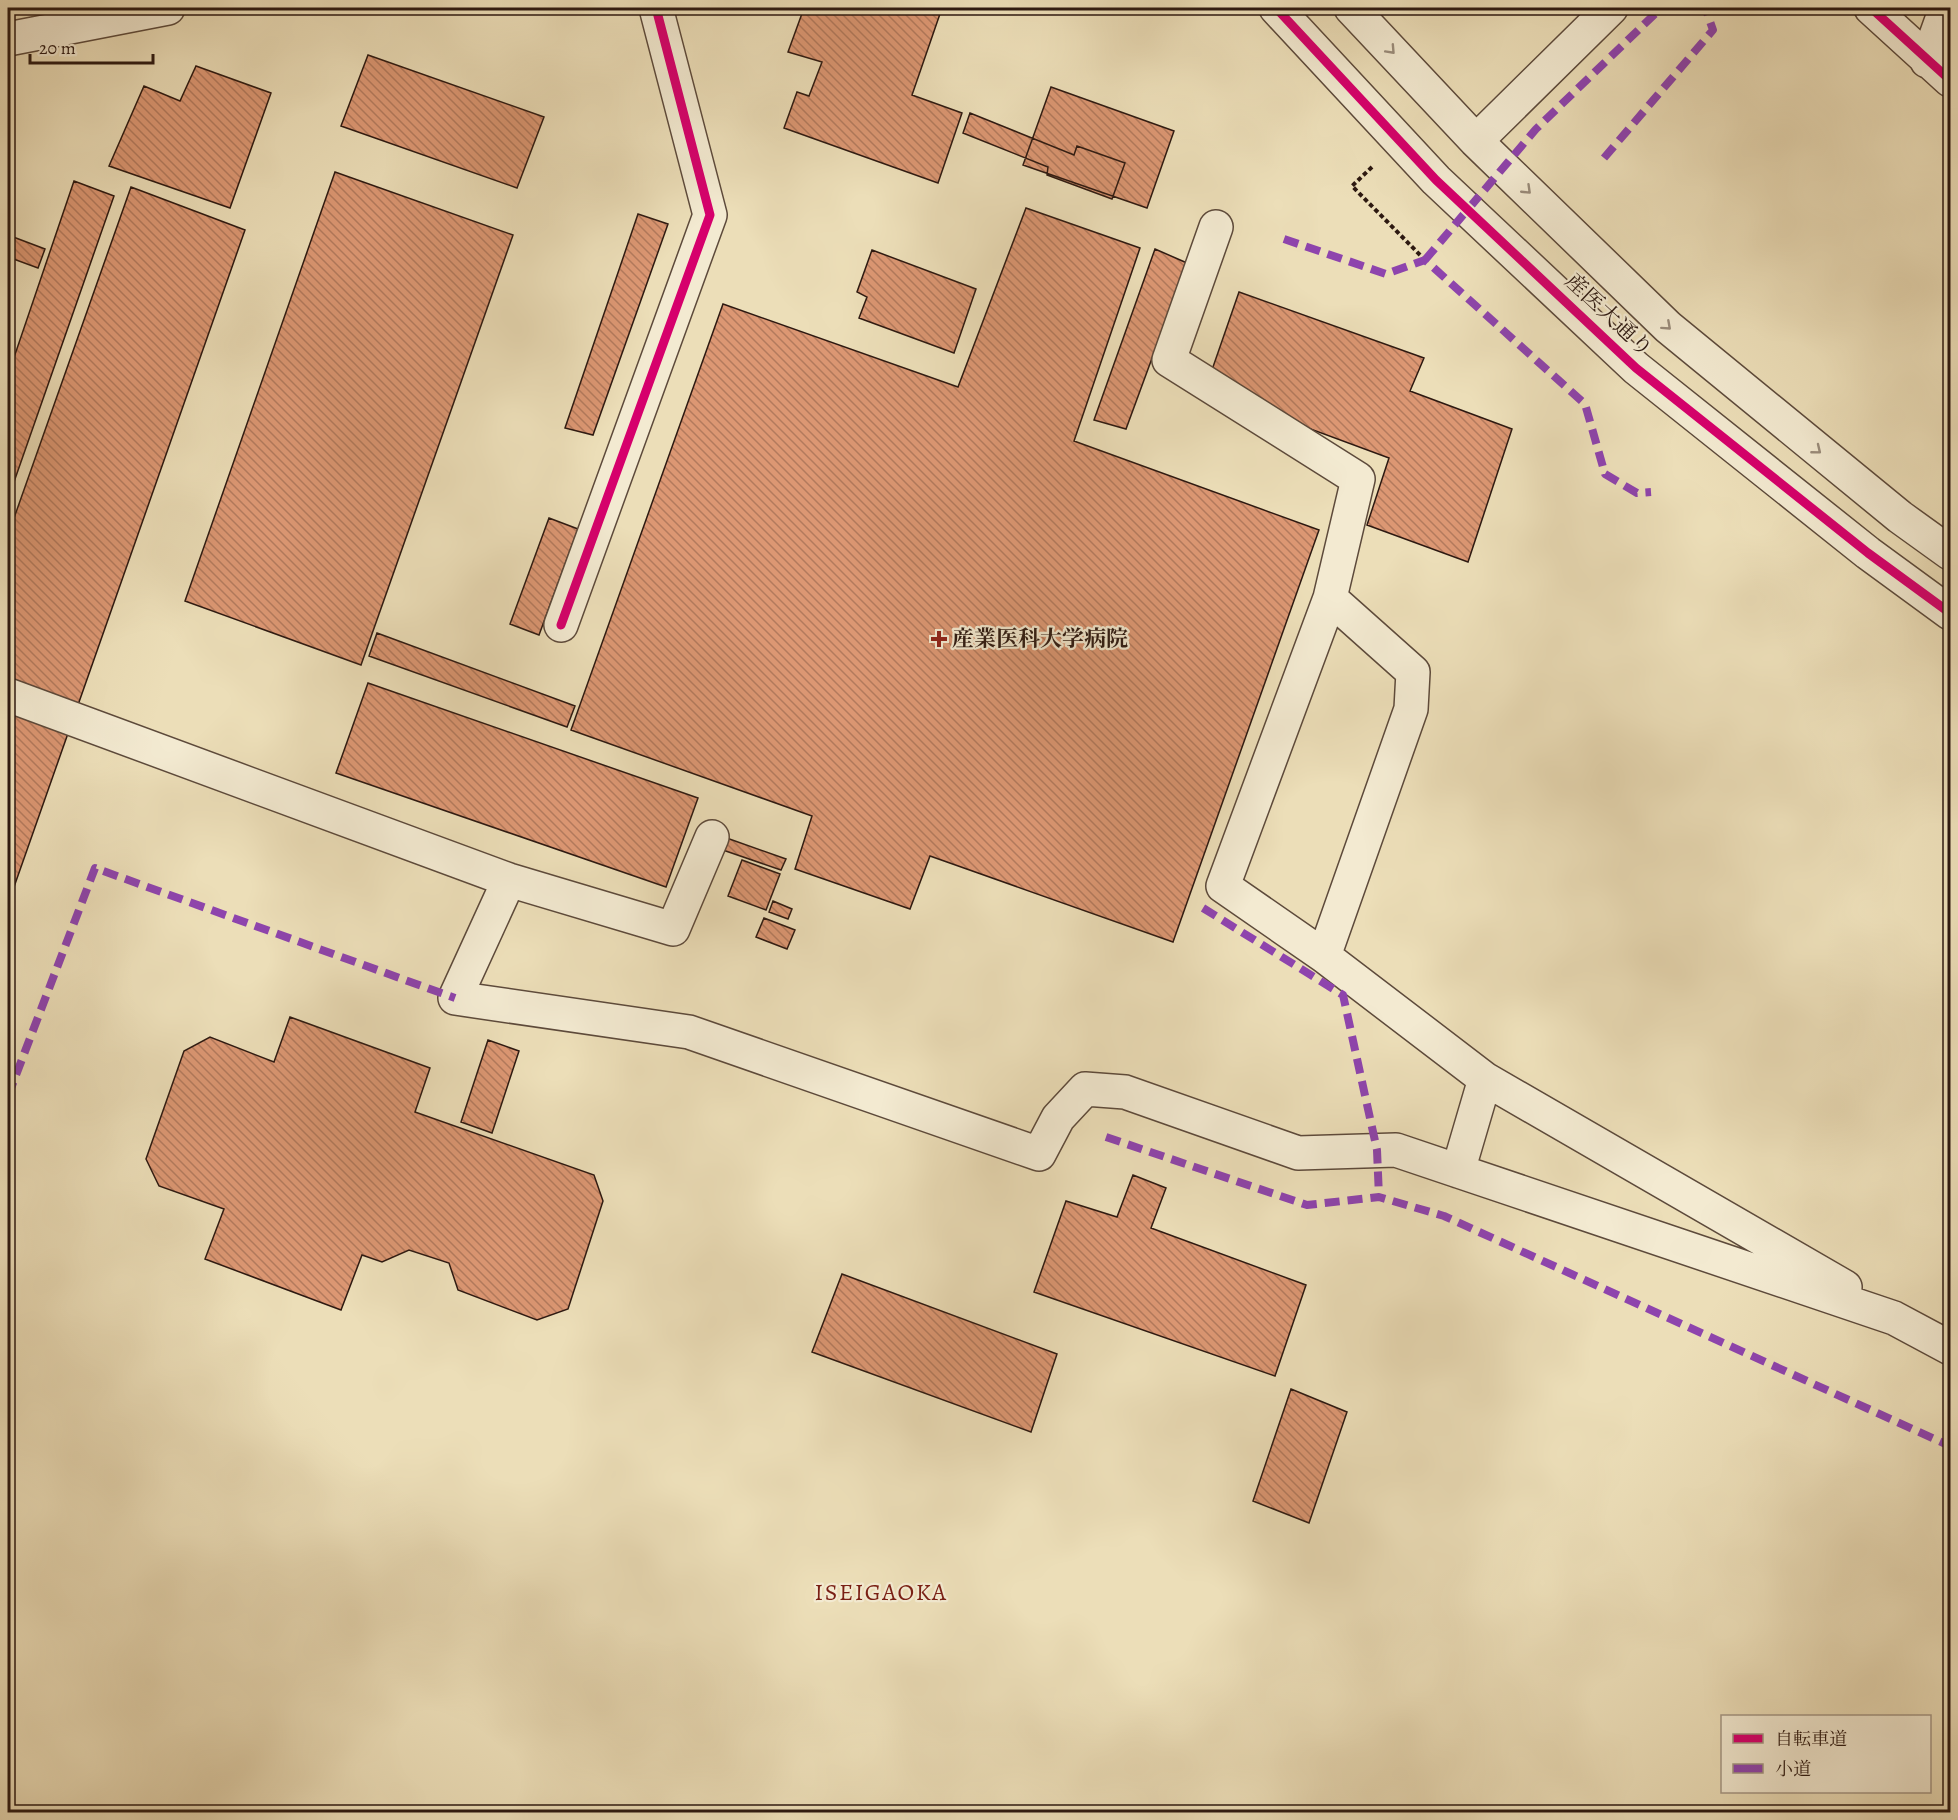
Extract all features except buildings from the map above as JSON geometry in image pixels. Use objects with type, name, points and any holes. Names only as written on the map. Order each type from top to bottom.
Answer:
[{"type":"street","points":[[8,39],[168,8]]},
{"type":"street","points":[[561,625],[710,215],[656,8]]},
{"type":"street","name":"産医大通り","points":[[1276,8],[1436,180],[1636,368],[1868,554],[1950,613]]},
{"type":"street","name":"産医大通り","points":[[1351,8],[1476,141],[1668,327],[1900,517],[1950,553]]},
{"type":"street","points":[[1476,141],[1611,8]]},
{"type":"street","points":[[1871,8],[1939,70]]},
{"type":"street","points":[[1939,70],[1946,8]]},
{"type":"street","points":[[1216,227],[1169,360],[1358,479],[1330,598],[1223,886],[1324,956],[1485,1079],[1882,1308],[1894,1318]]},
{"type":"street","points":[[1324,956],[1411,709],[1413,672],[1330,598]]},
{"type":"street","points":[[8,695],[509,880],[673,929],[712,837]]},
{"type":"street","points":[[509,880],[455,998],[689,1032],[1039,1154],[1058,1118],[1085,1089],[1125,1092],[1298,1153],[1396,1150],[1894,1318],[1950,1348]]},
{"type":"street","points":[[1458,1171],[1485,1079]]},
{"type":"path","points":[[1373,166],[1352,186],[1425,260]]},
{"type":"marked path","points":[[1425,260],[1536,129],[1661,8]]},
{"type":"marked path","points":[[1604,158],[1713,30],[1706,10],[1699,8]]},
{"type":"marked path","points":[[1284,239],[1386,274],[1425,260],[1585,404],[1605,474],[1637,493],[1651,492]]},
{"type":"marked path","points":[[8,1096],[95,868],[455,998]]},
{"type":"marked path","points":[[1203,908],[1343,995],[1377,1150],[1379,1197]]},
{"type":"marked path","points":[[1106,1137],[1307,1205],[1379,1197],[1444,1216],[1950,1446]]},
{"type":"cycle path","points":[[561,625],[710,215],[656,8]]},
{"type":"cycle path","points":[[1276,8],[1436,180],[1636,368],[1868,553],[1950,613]]},
{"type":"cycle path","points":[[1871,8],[1950,80]]},
{"type":"place","name":"産業医科大学病院","points":[[939,639]]},
{"type":"district","name":"ISEIGAOKA","points":[[881,1592]]}]
